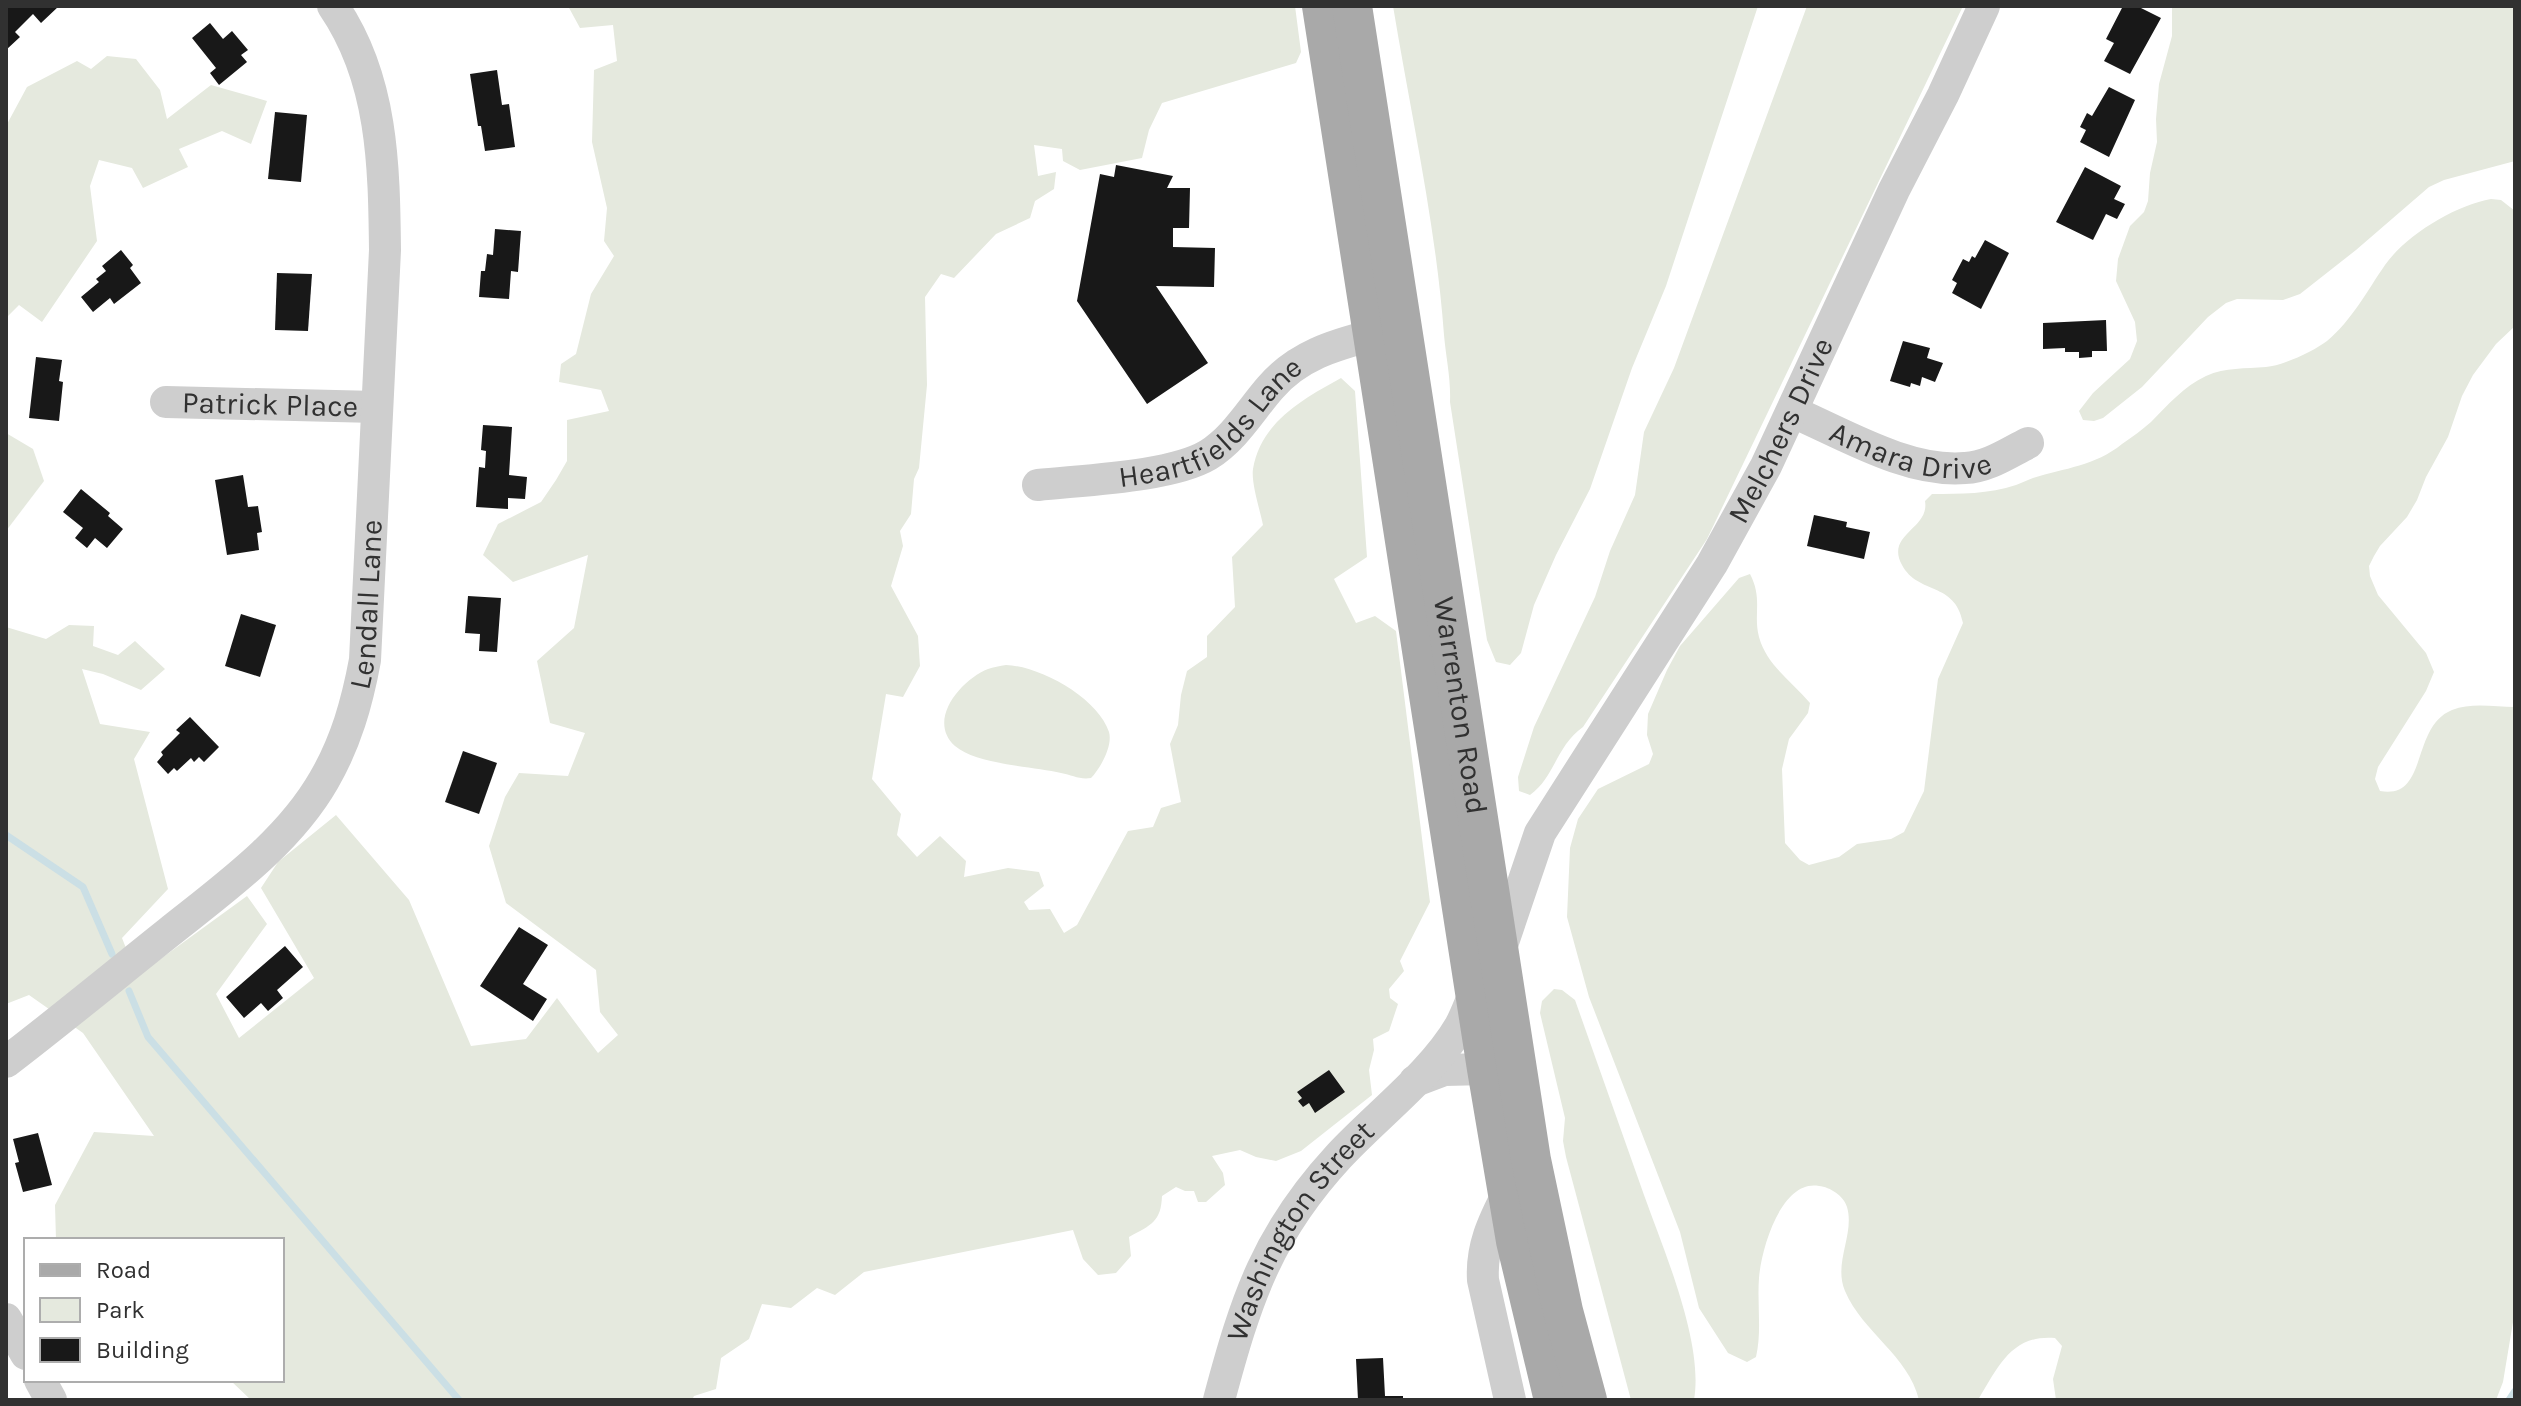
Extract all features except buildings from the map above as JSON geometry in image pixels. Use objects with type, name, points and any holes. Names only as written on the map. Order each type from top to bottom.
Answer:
[{"type":"main road","name":"Warrenton Road","points":[[1322,6],[1487,1069],[1528,1298],[1554,1400]]},
{"type":"main road","name":"Warrenton Road","points":[[1352,6],[1531,1160],[1563,1311],[1587,1400]]},
{"type":"street","name":"Lendall Lane","points":[[6,1062],[232,882],[298,816],[323,782],[342,744],[357,703],[365,660],[385,250],[384,183],[373,92],[358,49],[333,6]]},
{"type":"street","name":"Melchers Drive","points":[[1499,956],[1540,833],[1712,564],[1793,412],[1894,190],[1984,6]]},
{"type":"street","name":"Heartfields Lane","points":[[1038,485],[1184,466],[1207,455],[1231,437],[1271,387],[1305,359],[1330,346],[1373,335]]},
{"type":"street","name":"Patrick Place","points":[[166,402],[376,407]]},
{"type":"street","name":"Amara Drive","points":[[1793,412],[1899,458],[1923,465],[1980,466],[2028,443]]},
{"type":"street","name":"Melchers Drive","points":[[1484,857],[1513,852],[1540,833]]},
{"type":"street","name":"Washington Street","points":[[1219,1400],[1240,1320],[1273,1245],[1300,1203],[1339,1156],[1415,1081],[1459,1028],[1475,992]]},
{"type":"street","name":"Washington Street","points":[[1415,1081],[1444,1070],[1487,1069]]},
{"type":"street","points":[[1508,1193],[1485,1242],[1482,1263],[1483,1280],[1510,1400]]},
{"type":"street","points":[[6,1319],[24,1350]]},
{"type":"street","points":[[41,1382],[51,1400]]},
{"type":"green space","points":[[568,6],[1295,6],[1301,52],[1296,63],[1162,103],[1149,130],[1142,158],[1080,170],[1063,161],[1062,149],[1034,145],[1038,176],[1056,172],[1054,189],[1035,201],[1030,218],[996,234],[954,278],[941,274],[925,297],[927,385],[919,468],[914,479],[911,514],[900,531],[903,546],[891,586],[918,636],[920,666],[903,697],[886,694],[872,779],[901,814],[897,835],[917,857],[940,836],[966,861],[964,877],[1008,868],[1039,872],[1044,886],[1024,902],[1029,910],[1050,909],[1064,933],[1077,925],[1128,831],[1153,827],[1161,808],[1181,802],[1170,744],[1178,725],[1187,671],[1207,657],[1207,636],[1235,607],[1232,557],[1263,525],[1253,475],[1258,452],[1274,425],[1286,414],[1312,394],[1341,378],[1355,391],[1367,557],[1334,579],[1356,623],[1375,616],[1396,631],[1430,902],[1400,961],[1404,971],[1389,989],[1390,998],[1398,1004],[1389,1031],[1373,1039],[1369,1070],[1372,1095],[1301,1151],[1276,1161],[1240,1150],[1212,1156],[1223,1173],[1225,1185],[1206,1202],[1198,1202],[1194,1191],[1176,1187],[1162,1196],[1160,1212],[1153,1222],[1129,1237],[1131,1256],[1116,1273],[1098,1275],[1083,1259],[1073,1230],[864,1272],[835,1295],[817,1288],[791,1308],[762,1304],[749,1339],[721,1358],[716,1389],[694,1396],[692,1400],[251,1400],[232,1382],[284,1382],[284,1238],[56,1238],[55,1205],[94,1132],[154,1136],[83,1033],[29,995],[6,1004],[6,627],[46,639],[69,625],[94,626],[93,646],[118,655],[135,641],[165,669],[141,690],[82,669],[100,724],[150,732],[134,759],[168,889],[122,938],[137,976],[247,896],[267,924],[216,994],[239,1038],[314,978],[261,888],[278,862],[336,815],[409,900],[471,1046],[526,1039],[557,998],[598,1053],[618,1035],[600,1012],[596,970],[506,903],[489,846],[505,797],[519,773],[568,776],[585,733],[550,723],[537,661],[574,628],[588,555],[513,582],[483,555],[498,524],[541,502],[556,480],[567,461],[567,420],[609,411],[601,390],[559,382],[561,364],[576,354],[591,294],[614,256],[604,241],[607,208],[592,142],[594,70],[617,61],[613,25],[580,28]]},
{"type":"green space","points":[[1393,6],[1758,6],[1666,286],[1632,368],[1590,489],[1534,605],[1521,653],[1510,665],[1496,662],[1487,640],[1450,402],[1429,211]]},
{"type":"green space","points":[[1807,6],[1963,6],[1707,539],[1583,727],[1567,743],[1545,779],[1530,795],[1519,791],[1518,777],[1534,727],[1595,597],[1610,551],[1635,495],[1644,432],[1674,368]]},
{"type":"green space","points":[[2172,6],[2515,6],[2515,161],[2429,187],[2300,294],[2283,300],[2237,299],[2226,303],[2208,317],[2142,387],[2103,418],[2083,420],[2079,411],[2093,393],[2130,359],[2137,341],[2135,322],[2116,281],[2118,259],[2130,226],[2144,212],[2148,201],[2157,142],[2159,84],[2172,36]]},
{"type":"green space","points":[[107,56],[136,59],[160,90],[167,119],[211,85],[267,101],[251,144],[222,131],[179,149],[188,167],[143,188],[132,168],[99,160],[90,186],[97,241],[42,322],[19,305],[6,318],[6,126],[27,87],[77,61],[91,69]]},
{"type":"green space","points":[[2491,199],[2501,200],[2515,211],[2515,326],[2496,344],[2473,375],[2448,437],[2417,500],[2407,517],[2380,546],[2369,566],[2378,595],[2426,653],[2434,672],[2426,691],[2378,767],[2375,779],[2380,791],[2395,791],[2406,785],[2430,731],[2439,719],[2452,710],[2475,706],[2515,707],[2515,1310],[2503,1382],[2496,1400],[2056,1400],[2053,1379],[2062,1346],[2055,1338],[2040,1338],[2016,1348],[2007,1356],[1978,1400],[1919,1400],[1905,1370],[1853,1306],[1845,1291],[1841,1270],[1848,1228],[1847,1207],[1836,1193],[1819,1186],[1806,1187],[1794,1193],[1784,1205],[1769,1235],[1759,1278],[1756,1357],[1747,1362],[1728,1353],[1699,1308],[1680,1232],[1589,997],[1567,917],[1570,848],[1578,819],[1598,789],[1649,764],[1653,754],[1647,735],[1648,714],[1680,646],[1739,578],[1750,574],[1756,591],[1757,629],[1763,647],[1774,665],[1810,703],[1808,713],[1789,739],[1782,769],[1785,843],[1809,865],[1839,857],[1857,844],[1891,839],[1904,832],[1924,791],[1938,679],[1963,623],[1952,600],[1917,581],[1902,565],[1898,554],[1903,539],[1925,511],[1925,501],[1932,494],[2006,488],[2090,462],[2137,433],[2198,380],[2228,370],[2273,366],[2314,349],[2344,324],[2385,265],[2406,243],[2448,215]]},
{"type":"green space","points":[[6,433],[33,449],[44,481],[6,531]]},
{"type":"green space","points":[[1006,665],[1035,671],[1066,686],[1081,696],[1103,719],[1109,732],[1109,744],[1102,763],[1091,778],[977,757],[955,746],[947,736],[944,724],[946,713],[958,691],[978,674]]},
{"type":"green space","points":[[1554,989],[1562,990],[1575,1000],[1671,1269],[1693,1352],[1696,1377],[1694,1400],[1631,1400],[1563,1141],[1565,1118],[1540,1013],[1542,1001]]},
{"type":"waterway","points":[[6,835],[83,887],[112,954]]},
{"type":"waterway","points":[[129,991],[148,1037],[459,1400]]},
{"type":"waterway","points":[[2509,1400],[2515,1391]]}]
